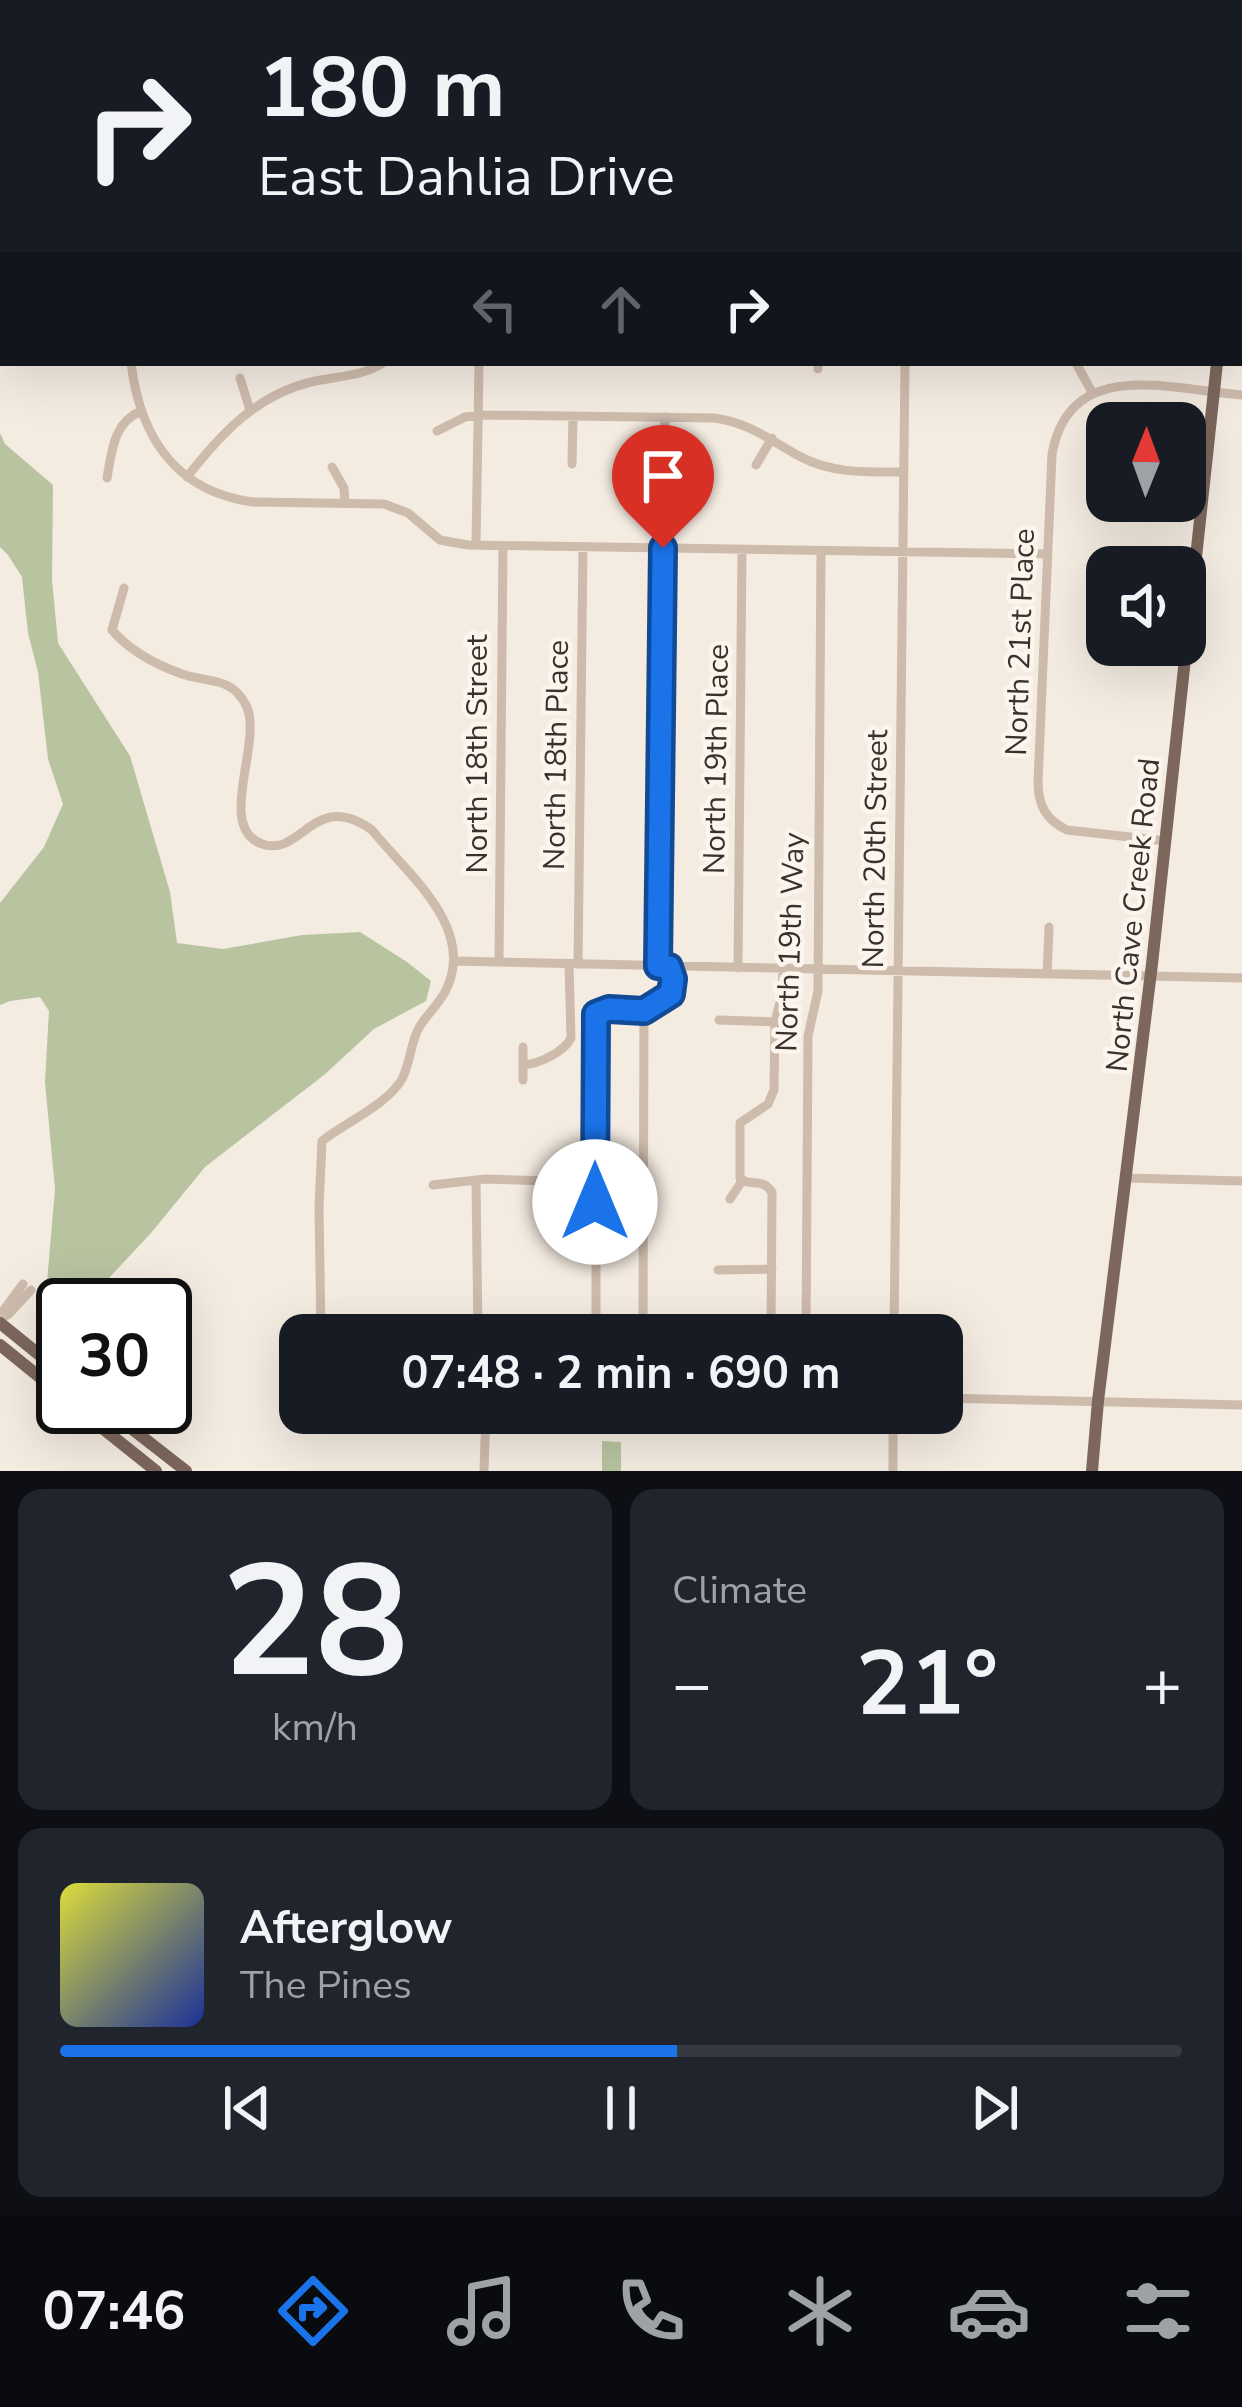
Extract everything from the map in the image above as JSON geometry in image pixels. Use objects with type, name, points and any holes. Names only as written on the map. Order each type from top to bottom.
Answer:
[{"type":"main road","name":"North Cave Creek Road","points":[[1092,1471],[1217,366]]},
{"type":"main road","points":[[0,1319],[36,1350]]},
{"type":"main road","points":[[0,1345],[36,1374]]},
{"type":"main road","points":[[110,1434],[157,1471]]},
{"type":"main road","points":[[139,1434],[187,1471]]},
{"type":"street","points":[[132,366],[141,411],[159,447],[187,477],[234,499],[384,504],[408,513],[440,540],[476,545],[1047,554]]},
{"type":"street","points":[[187,477],[250,410],[303,383],[360,374],[377,366]]},
{"type":"street","points":[[476,545],[479,366]]},
{"type":"street","name":"North 20th Street","points":[[893,1314],[905,366]]},
{"type":"street","points":[[1078,366],[1093,394],[1123,384],[1242,395]]},
{"type":"street","points":[[239,378],[250,410]]},
{"type":"street","name":"North 21st Place","points":[[1093,394],[1065,419],[1054,441],[1038,782],[1041,806],[1057,826],[1067,830],[1166,841]]},
{"type":"street","points":[[107,478],[118,431],[128,417],[141,411]]},
{"type":"street","points":[[437,431],[478,415],[735,422],[832,468],[904,472]]},
{"type":"street","points":[[572,464],[573,416]]},
{"type":"street","points":[[596,1314],[596,1014],[609,1009],[644,1011],[673,989],[663,966],[664,417]]},
{"type":"street","points":[[755,465],[772,437]]},
{"type":"street","points":[[332,467],[344,488],[345,503]]},
{"type":"street","name":"North 18th Street","points":[[499,962],[503,546]]},
{"type":"street","name":"North 18th Place","points":[[523,1065],[567,1046],[571,1038],[583,547]]},
{"type":"street","name":"North 19th Place","points":[[738,968],[742,550]]},
{"type":"street","name":"North 19th Way","points":[[806,1314],[808,1036],[816,1008],[818,970],[821,550]]},
{"type":"street","points":[[124,588],[112,630],[124,645],[182,674],[227,684],[244,700],[252,730],[240,819],[247,833],[260,843],[275,845],[291,841],[319,819],[359,821],[438,908],[450,930],[454,961],[446,992],[414,1037],[404,1075],[395,1089],[322,1141],[321,1314]]},
{"type":"street","points":[[1047,974],[1049,927]]},
{"type":"street","points":[[454,961],[1242,978]]},
{"type":"street","points":[[740,1123],[767,1104],[774,1090],[775,1022],[783,970]]},
{"type":"street","points":[[643,1314],[644,1011]]},
{"type":"street","points":[[719,1020],[775,1022]]},
{"type":"street","points":[[523,1047],[523,1080]]},
{"type":"street","points":[[727,1119],[740,1123]]},
{"type":"street","points":[[730,1199],[742,1181],[740,1123]]},
{"type":"street","points":[[1127,1178],[1242,1181]]},
{"type":"street","points":[[433,1185],[485,1179],[552,1181]]},
{"type":"street","points":[[476,1181],[478,1314]]},
{"type":"street","points":[[742,1181],[760,1182],[772,1192],[771,1314]]},
{"type":"street","points":[[718,1270],[772,1270]]},
{"type":"street","points":[[0,1319],[4,1307],[27,1287]]},
{"type":"street","points":[[963,1398],[1242,1405]]},
{"type":"street","points":[[484,1471],[485,1434]]},
{"type":"street","points":[[893,1434],[893,1471]]},
{"type":"green space","points":[[0,433],[5,444],[53,485],[52,580],[58,643],[130,756],[170,892],[177,943],[223,949],[302,935],[360,932],[431,981],[426,1001],[374,1029],[324,1075],[205,1167],[109,1278],[47,1278],[55,1189],[45,1082],[49,1011],[40,997],[0,1005],[0,903],[44,847],[63,804],[48,759],[22,577],[0,547]]},
{"type":"green space","points":[[602,1441],[621,1442],[621,1471],[602,1471]]},
{"type":"route","points":[[595,1202],[596,1014],[609,1009],[644,1011],[673,989],[669,967],[658,966],[663,548]]}]
